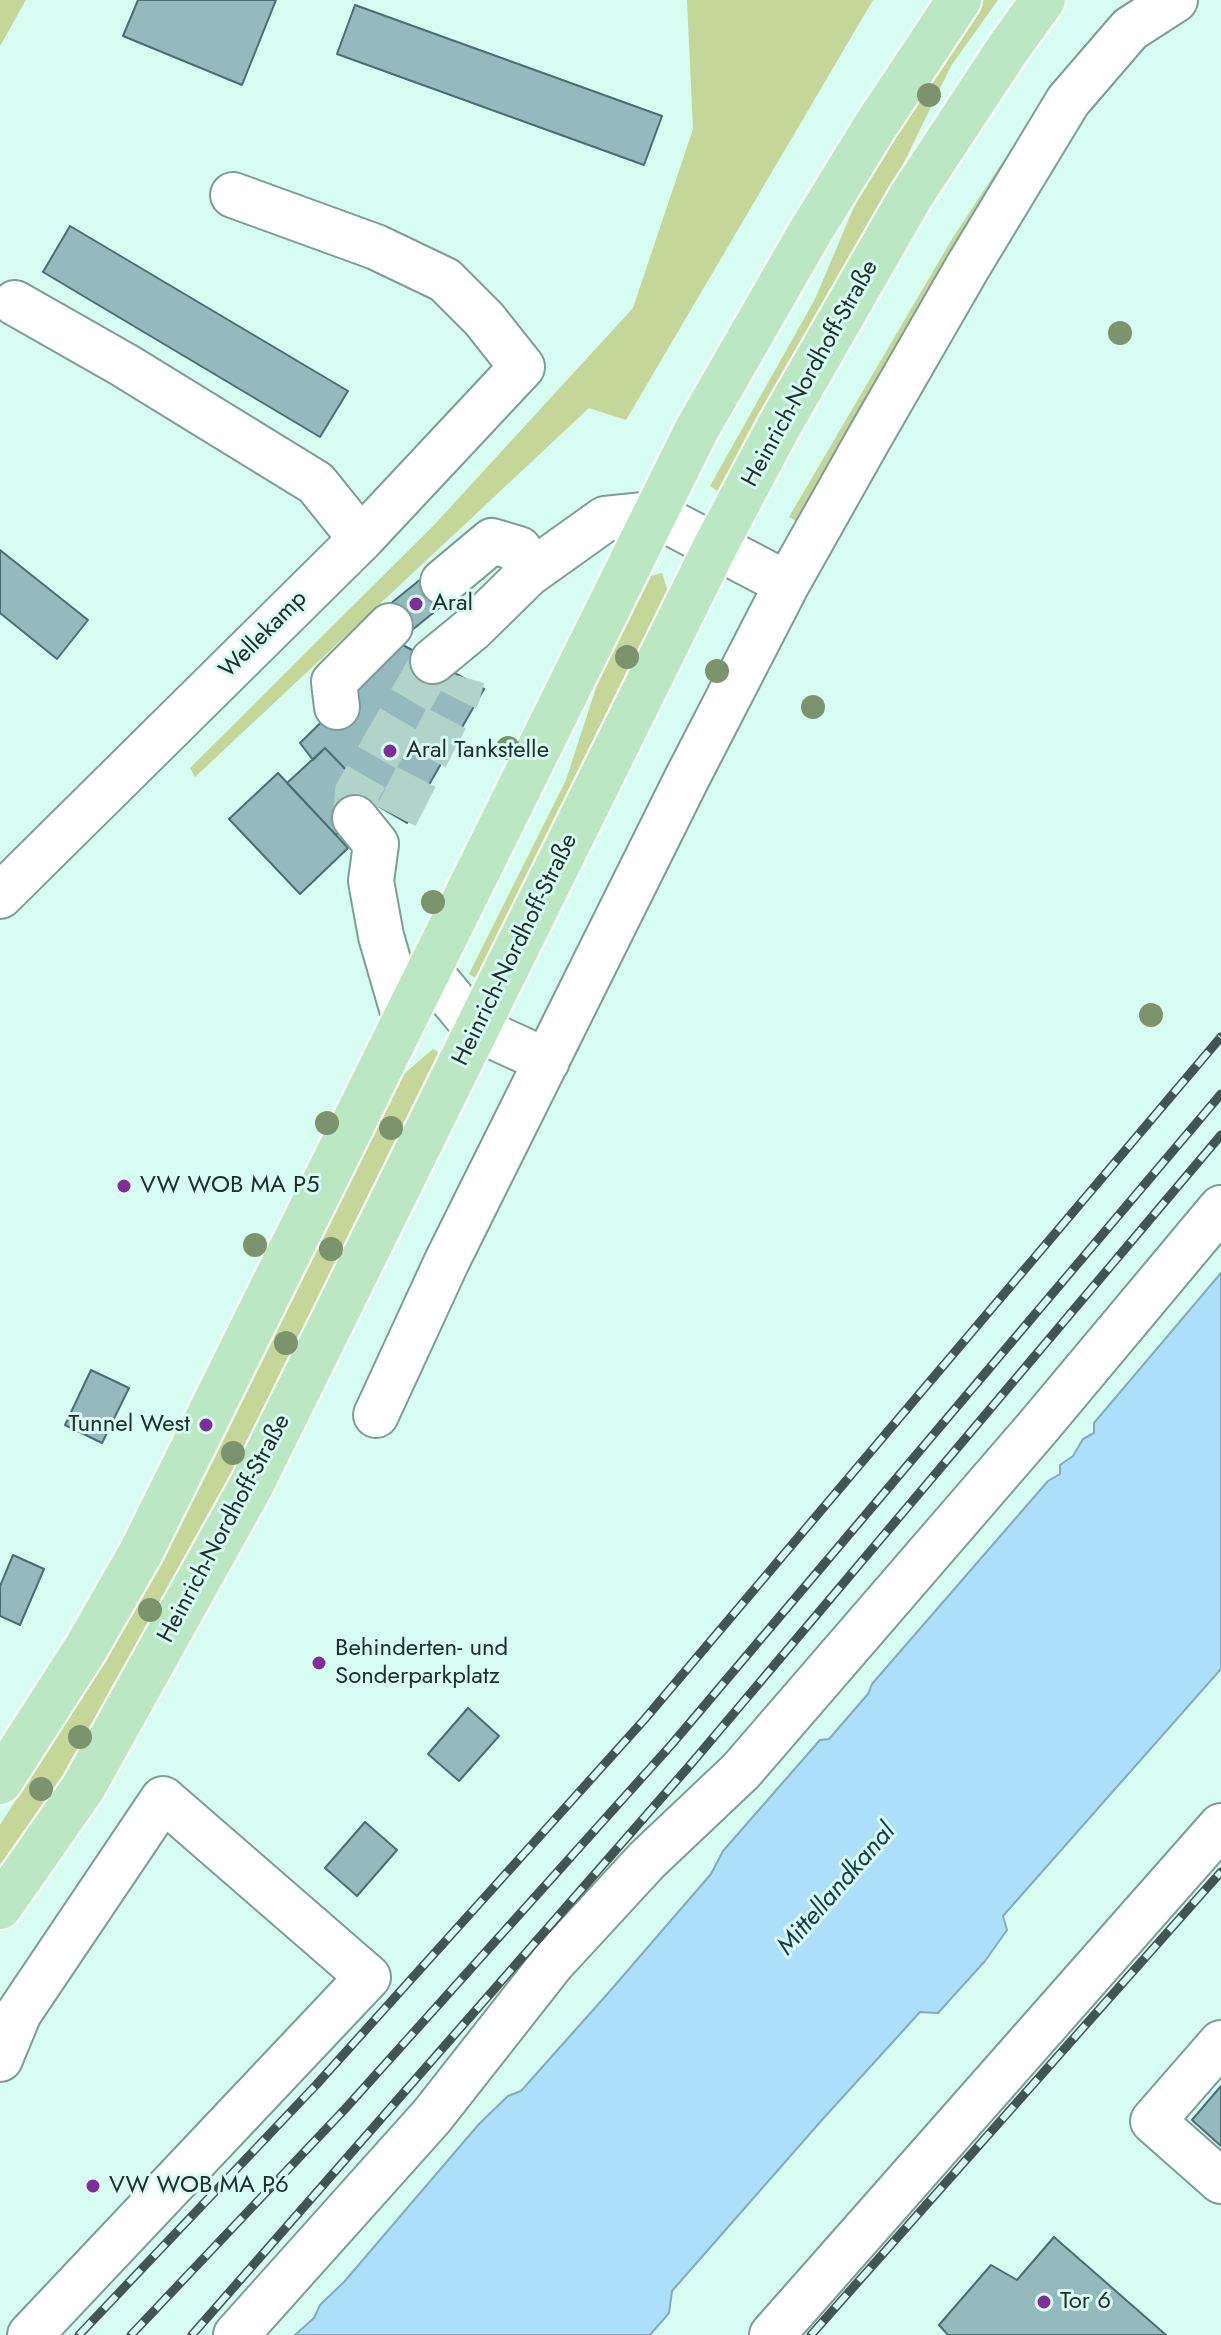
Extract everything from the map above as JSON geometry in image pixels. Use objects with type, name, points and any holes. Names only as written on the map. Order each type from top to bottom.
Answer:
[{"type":"main road","points":[[0,1782],[86,1648],[141,1552],[697,429],[809,234],[876,125],[959,0]]},
{"type":"main road","name":"Heinrich-Nordhoff-Straße","points":[[0,1907],[83,1788],[251,1486],[716,545],[778,428],[911,196],[1043,0]]},
{"type":"street","points":[[376,1415],[447,1261],[687,778],[787,584],[924,341],[1068,101],[1130,29],[1175,0]]},
{"type":"street","name":"Wellekamp","points":[[0,896],[361,539],[522,367],[484,319],[445,280],[376,247],[233,195]]},
{"type":"street","points":[[15,303],[124,365],[316,483],[361,539]]},
{"type":"street","points":[[448,669],[472,629],[528,574],[605,519],[654,514],[787,584]]},
{"type":"street","points":[[443,582],[492,541],[519,549],[528,574]]},
{"type":"street","points":[[337,707],[334,682],[390,626]]},
{"type":"street","points":[[375,826],[371,881],[381,936],[405,1019]]},
{"type":"street","points":[[429,971],[477,1029],[547,1061]]},
{"type":"street","points":[[236,2335],[432,2116],[553,1962],[647,1860],[741,1771],[1038,1427],[1221,1208]]},
{"type":"street","points":[[0,2059],[19,2013],[163,1799],[368,1977],[30,2335]]},
{"type":"street","points":[[772,2335],[1221,1826]]},
{"type":"street","points":[[1221,2043],[1153,2121],[1221,2181]]},
{"type":"green space","points":[[0,0],[26,0],[0,46]]},
{"type":"green space","points":[[687,0],[873,0],[626,420],[589,408],[195,777],[190,768],[435,524],[633,308],[693,129]]},
{"type":"green space","points":[[984,0],[998,0],[951,66],[892,187],[719,492],[710,486],[815,299],[862,188],[924,86]]},
{"type":"green space","points":[[1130,0],[1149,0],[800,523],[789,517],[952,239],[1051,88],[1115,10]]},
{"type":"green space","points":[[662,573],[668,592],[477,979],[469,974],[566,780],[607,654],[644,578]]},
{"type":"green space","points":[[433,1049],[441,1054],[234,1476],[125,1677],[32,1827],[0,1871],[0,1825],[102,1664],[212,1463],[398,1079]]},
{"type":"water","name":"Mittellandkanal","points":[[1221,1273],[1221,1669],[1003,1916],[1007,1930],[985,1961],[938,2013],[920,2012],[821,2121],[672,2291],[669,2313],[650,2335],[295,2335],[314,2318],[320,2305],[344,2282],[479,2124],[508,2096],[521,2091],[610,1991],[711,1874],[723,1851],[820,1740],[829,1739],[868,1694],[872,1684],[1048,1481],[1060,1474],[1060,1465],[1073,1456],[1083,1439],[1094,1433],[1094,1423]]},
{"type":"building","points":[[138,0],[276,0],[242,85],[123,36]]},
{"type":"building","points":[[355,5],[662,116],[644,165],[337,54]]},
{"type":"building","points":[[70,226],[348,391],[320,437],[43,272]]},
{"type":"building","points":[[0,550],[88,620],[57,659],[0,613]]},
{"type":"building","name":"Aral","points":[[432,570],[454,596],[401,639],[379,613]]},
{"type":"building","points":[[401,644],[484,689],[407,823],[371,802],[374,799],[325,748],[313,760],[300,743]]},
{"type":"building","points":[[325,748],[374,799],[336,835],[287,783]]},
{"type":"building","points":[[278,773],[348,848],[300,894],[229,819]]},
{"type":"building","points":[[91,1370],[129,1388],[102,1443],[65,1425]]},
{"type":"building","points":[[13,1555],[44,1569],[20,1625],[0,1616],[0,1586]]},
{"type":"building","points":[[468,1708],[499,1736],[459,1781],[428,1754]]},
{"type":"building","points":[[365,1822],[397,1850],[357,1896],[325,1868]]},
{"type":"building","points":[[1221,2086],[1221,2146],[1192,2120]]},
{"type":"building","name":"Tor 6","points":[[1054,2237],[1166,2335],[948,2335],[939,2325],[991,2265],[1017,2280]]},
{"type":"tunnel","points":[[355,818],[357,792],[433,661]]},
{"type":"tunnel","points":[[396,816],[458,695],[463,677]]},
{"type":"railway","points":[[79,2335],[317,2084],[644,1720],[1221,1037]]},
{"type":"railway","points":[[131,2335],[345,2109],[672,1744],[1221,1094]]},
{"type":"railway","points":[[192,2335],[691,1764],[1221,1135]]},
{"type":"railway","points":[[811,2335],[1221,1872]]},
{"type":"place","name":"Aral","points":[[416,604]]},
{"type":"place","name":"Aral Tankstelle","points":[[390,751]]},
{"type":"place","name":"VW WOB MA P5","points":[[124,1186]]},
{"type":"place","name":"Tunnel West","points":[[206,1425]]},
{"type":"place","name":"Behinderten- und Sonderparkplatz","points":[[319,1663]]},
{"type":"place","name":"VW WOB MA P6","points":[[93,2186]]},
{"type":"place","name":"Tor 6","points":[[1044,2302]]}]
